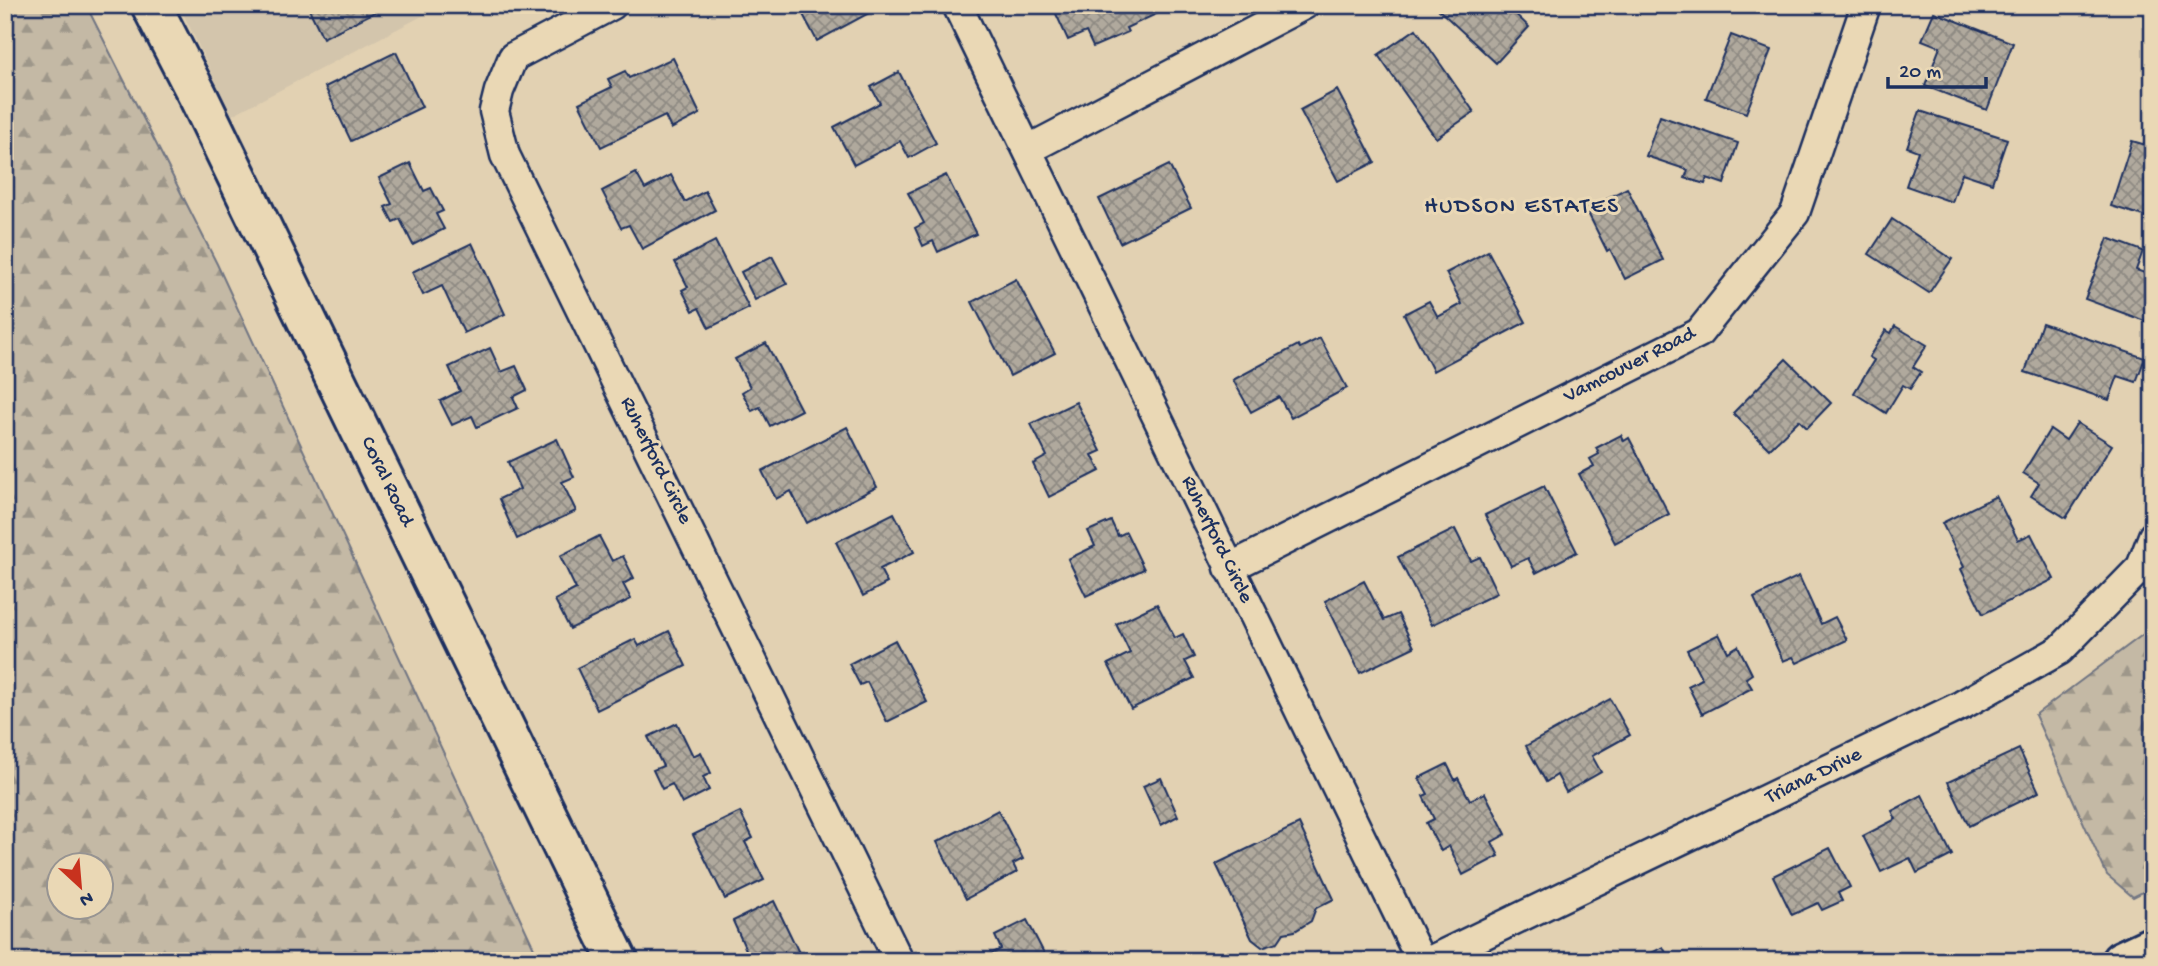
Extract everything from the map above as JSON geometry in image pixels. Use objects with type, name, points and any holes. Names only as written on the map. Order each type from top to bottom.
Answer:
[{"type":"main road","name":"Coral Road","points":[[151,5],[198,96],[618,961]]},
{"type":"main road","points":[[2121,961],[2153,946]]},
{"type":"street","name":"Ruherford Circle","points":[[612,5],[513,57],[494,111],[505,155],[899,961]]},
{"type":"street","name":"Ruherford Circle","points":[[957,5],[1421,961]]},
{"type":"street","points":[[1029,149],[1304,5]]},
{"type":"street","name":"Vamcouver Road","points":[[1229,568],[1699,333],[1795,213],[1866,5]]},
{"type":"street","name":"Triana Drive","points":[[1429,961],[1962,705],[2060,650],[2140,567],[2153,536]]},
{"type":"shaded area","points":[[179,5],[421,5],[426,14],[232,115]]},
{"type":"green space","points":[[5,5],[86,5],[217,264],[540,961],[5,961]]},
{"type":"green space","points":[[2153,627],[2153,887],[2133,897],[2107,875],[2035,715]]},
{"type":"building","points":[[307,5],[384,5],[385,7],[323,38]]},
{"type":"building","points":[[798,5],[881,5],[882,6],[817,41]]},
{"type":"building","points":[[1052,5],[1166,5],[1167,9],[1126,28],[1128,32],[1093,47],[1086,32],[1068,40]]},
{"type":"building","points":[[1443,5],[1506,5],[1529,27],[1496,63],[1439,10]]},
{"type":"building","points":[[1934,12],[2013,43],[1987,110],[1925,86],[1940,47],[1922,40]]},
{"type":"building","points":[[1416,29],[1474,112],[1436,138],[1378,55]]},
{"type":"building","points":[[1731,35],[1771,50],[1746,113],[1706,98]]},
{"type":"building","points":[[396,52],[422,107],[351,141],[325,87]]},
{"type":"building","points":[[673,58],[700,114],[671,129],[665,116],[601,147],[579,103],[612,87],[608,79],[625,71],[629,78]]},
{"type":"building","points":[[899,72],[936,143],[909,158],[900,141],[854,165],[834,127],[880,103],[871,87]]},
{"type":"building","points":[[1337,90],[1375,162],[1338,181],[1300,110]]},
{"type":"building","points":[[1920,111],[2007,139],[1992,183],[1962,173],[1952,202],[1906,186],[1918,151],[1907,147]]},
{"type":"building","points":[[1660,116],[1738,143],[1724,184],[1707,178],[1705,184],[1685,178],[1688,170],[1646,156]]},
{"type":"building","points":[[2132,141],[2153,147],[2153,219],[2111,206]]},
{"type":"building","points":[[410,163],[424,191],[431,188],[443,211],[436,214],[444,229],[413,245],[400,219],[393,222],[385,207],[392,204],[379,178]]},
{"type":"building","points":[[1169,165],[1191,208],[1120,243],[1099,199]]},
{"type":"building","points":[[636,173],[645,189],[671,175],[685,202],[705,191],[715,210],[642,249],[629,225],[621,228],[602,191]]},
{"type":"building","points":[[946,175],[976,234],[938,252],[933,241],[923,246],[915,228],[924,223],[908,193]]},
{"type":"building","points":[[1627,188],[1663,260],[1625,279],[1586,209]]},
{"type":"building","points":[[1892,219],[1952,259],[1929,293],[1869,254]]},
{"type":"building","points":[[2108,238],[2143,251],[2136,270],[2153,276],[2153,324],[2085,299]]},
{"type":"building","points":[[715,241],[749,308],[709,328],[699,308],[693,311],[682,290],[688,287],[675,262]]},
{"type":"building","points":[[472,243],[505,314],[464,333],[442,286],[423,295],[412,272]]},
{"type":"building","points":[[1488,251],[1526,322],[1433,371],[1404,314],[1429,301],[1438,317],[1462,304],[1446,273]]},
{"type":"building","points":[[772,256],[787,284],[755,300],[741,272]]},
{"type":"building","points":[[1016,279],[1055,353],[1010,376],[972,302]]},
{"type":"building","points":[[2042,323],[2145,358],[2136,382],[2118,376],[2109,400],[2025,372]]},
{"type":"building","points":[[1895,326],[1927,345],[1913,367],[1921,372],[1910,389],[1903,385],[1886,413],[1854,393],[1874,360],[1869,357],[1886,330],[1891,333]]},
{"type":"building","points":[[1320,338],[1347,388],[1291,418],[1279,397],[1251,412],[1233,380],[1298,345],[1300,348]]},
{"type":"building","points":[[766,343],[801,410],[770,426],[760,407],[752,411],[742,392],[750,387],[735,359]]},
{"type":"building","points":[[490,348],[501,372],[516,366],[527,390],[513,397],[518,408],[477,427],[472,416],[452,425],[440,401],[460,391],[449,367]]},
{"type":"building","points":[[1786,359],[1831,403],[1807,428],[1799,420],[1769,449],[1733,413]]},
{"type":"building","points":[[1076,402],[1101,451],[1092,455],[1100,471],[1049,497],[1033,464],[1047,456],[1031,424]]},
{"type":"building","points":[[2077,423],[2112,445],[2066,518],[2031,496],[2039,483],[2023,473],[2050,429],[2066,440]]},
{"type":"building","points":[[847,427],[877,487],[807,523],[791,491],[776,499],[762,471]]},
{"type":"building","points":[[1621,435],[1624,441],[1629,438],[1669,514],[1615,543],[1579,474],[1594,466],[1590,459],[1599,454],[1596,448]]},
{"type":"building","points":[[557,439],[574,477],[562,482],[576,511],[517,539],[499,499],[520,489],[508,462]]},
{"type":"building","points":[[1544,486],[1577,552],[1536,573],[1528,558],[1511,566],[1485,515]]},
{"type":"building","points":[[1996,496],[2018,540],[2031,534],[2054,579],[1983,614],[1942,523]]},
{"type":"building","points":[[894,513],[914,552],[880,569],[887,583],[863,596],[836,542]]},
{"type":"building","points":[[1111,521],[1118,536],[1126,532],[1144,569],[1086,596],[1068,559],[1095,546],[1088,531]]},
{"type":"building","points":[[1455,529],[1471,561],[1480,557],[1497,593],[1432,625],[1398,557]]},
{"type":"building","points":[[599,536],[612,561],[623,556],[634,578],[623,584],[631,599],[570,629],[555,600],[576,589],[560,556]]},
{"type":"building","points":[[1799,576],[1821,624],[1835,617],[1847,640],[1797,663],[1793,657],[1783,661],[1754,598]]},
{"type":"building","points":[[1364,581],[1384,620],[1398,614],[1414,647],[1360,673],[1325,601]]},
{"type":"building","points":[[1157,604],[1175,638],[1183,634],[1194,657],[1185,661],[1194,678],[1131,709],[1108,664],[1130,653],[1116,624]]},
{"type":"building","points":[[669,631],[686,666],[597,710],[577,668],[635,639],[639,646]]},
{"type":"building","points":[[1719,634],[1728,652],[1738,646],[1752,674],[1746,678],[1752,688],[1702,714],[1688,686],[1702,679],[1687,650]]},
{"type":"building","points":[[895,640],[927,702],[887,722],[867,682],[860,685],[849,664]]},
{"type":"building","points":[[1610,699],[1630,735],[1592,756],[1601,772],[1566,792],[1557,775],[1546,782],[1526,746]]},
{"type":"building","points":[[677,723],[693,756],[701,752],[711,773],[703,777],[709,790],[682,804],[672,784],[662,789],[653,770],[663,766],[648,737]]},
{"type":"building","points":[[2019,749],[2039,792],[1969,826],[1948,782]]},
{"type":"building","points":[[1447,764],[1470,800],[1485,793],[1506,834],[1492,842],[1499,856],[1463,875],[1449,846],[1441,851],[1426,823],[1434,819],[1423,796],[1428,794],[1419,778]]},
{"type":"building","points":[[1161,778],[1178,816],[1161,825],[1143,786]]},
{"type":"building","points":[[1922,795],[1952,855],[1917,873],[1910,858],[1881,872],[1863,836],[1896,819],[1892,811]]},
{"type":"building","points":[[998,810],[1023,859],[1013,864],[1017,872],[966,899],[937,842]]},
{"type":"building","points":[[740,812],[753,838],[745,842],[764,880],[725,899],[693,835]]},
{"type":"building","points":[[1299,824],[1334,899],[1316,908],[1311,921],[1295,931],[1284,933],[1278,942],[1262,947],[1252,939],[1216,864]]},
{"type":"building","points":[[1830,848],[1850,887],[1838,893],[1842,901],[1822,910],[1818,903],[1792,915],[1773,876]]},
{"type":"building","points":[[774,901],[803,961],[751,961],[733,921]]},
{"type":"building","points":[[1027,920],[1048,961],[985,961],[983,958],[1001,949],[995,936]]},
{"type":"building","points":[[1663,947],[1670,961],[1636,961]]},
{"type":"district","name":"HUDSON ESTATES","points":[[1522,207]]}]
